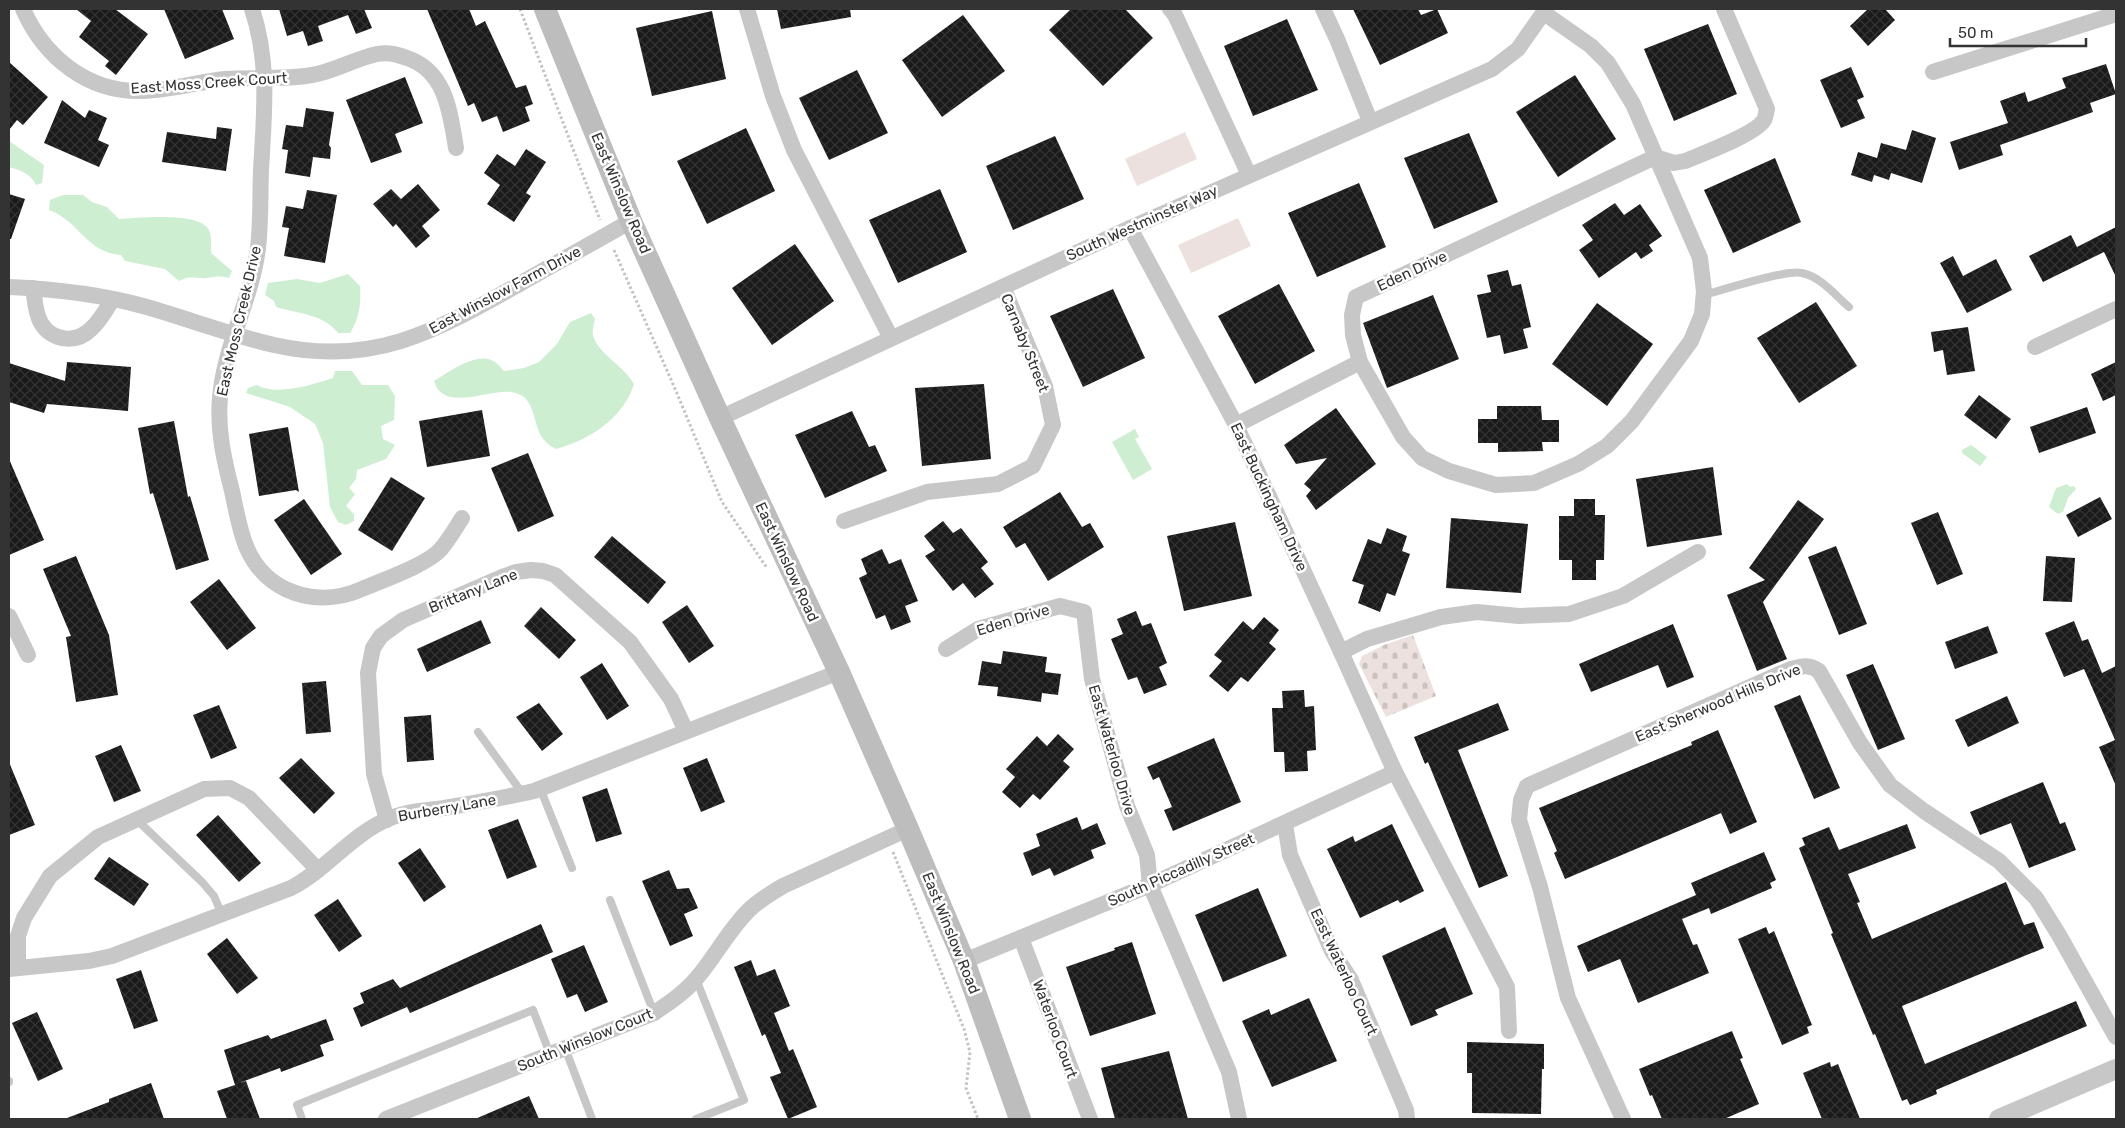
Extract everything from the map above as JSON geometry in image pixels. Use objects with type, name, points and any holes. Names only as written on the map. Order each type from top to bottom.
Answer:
[{"type":"main road","name":"East Winslow Road","points":[[545,9],[631,222],[839,672],[908,829],[964,961],[1020,1119]]},
{"type":"street","name":"East Moss Creek Court","points":[[23,9],[35,34],[56,58],[81,76],[107,86],[142,91],[224,79],[310,76],[328,72],[377,54],[395,55],[413,60],[434,75],[441,85],[450,113],[456,148]]},
{"type":"street","name":"East Moss Creek Drive","points":[[252,9],[262,47],[265,77],[258,248],[253,276],[235,333],[220,396],[219,433],[246,545],[253,560],[264,574],[277,585],[290,592],[315,598],[341,597],[424,561],[441,550],[462,518]]},
{"type":"street","points":[[747,9],[773,96],[794,150],[891,338]]},
{"type":"street","points":[[1170,9],[1175,15],[1249,175]]},
{"type":"street","points":[[1322,9],[1337,39],[1370,121]]},
{"type":"street","points":[[1655,157],[1674,163],[1685,161],[1757,128],[1764,120],[1767,109],[1724,9]]},
{"type":"street","points":[[1236,425],[1360,362],[1403,437],[1422,458],[1449,471],[1496,485],[1534,483],[1578,464],[1607,446],[1632,421],[1691,341],[1702,314],[1704,295],[1700,258],[1633,104],[1608,63],[1591,46],[1545,11]]},
{"type":"street","name":"South Westminster Way","points":[[720,418],[1130,228],[1492,69],[1518,49],[1545,11]]},
{"type":"street","points":[[1933,72],[2116,14]]},
{"type":"street","name":"Eden Drive","points":[[1360,362],[1352,315],[1356,297],[1655,157]]},
{"type":"street","name":"East Winslow Farm Drive","points":[[9,287],[32,288],[141,305],[273,345],[309,351],[334,352],[390,345],[415,338],[453,320],[631,222]]},
{"type":"street","name":"East Buckingham Drive","points":[[1130,228],[1236,425],[1395,772]]},
{"type":"street","name":"Carnaby Street","points":[[844,521],[927,492],[998,484],[1032,466],[1053,424],[1045,386],[1002,287]]},
{"type":"street","points":[[32,288],[40,322],[54,336],[62,339],[71,339],[90,330],[112,300]]},
{"type":"street","points":[[2035,347],[2116,308]]},
{"type":"street","points":[[1341,652],[1367,639],[1441,617],[1477,612],[1519,616],[1569,614],[1623,596],[1698,552]]},
{"type":"street","name":"Brittany Lane","points":[[387,820],[374,774],[368,673],[372,648],[381,636],[402,620],[516,572],[543,571],[555,575],[630,642],[671,699],[686,730]]},
{"type":"street","name":"Eden Drive","points":[[946,649],[978,629],[1060,606],[1084,612]]},
{"type":"street","name":"East Waterloo Drive","points":[[1084,612],[1092,679],[1127,806],[1147,855],[1150,885]]},
{"type":"street","points":[[9,616],[28,655]]},
{"type":"street","name":"East Sherwood Hills Drive","points":[[1623,1119],[1568,998],[1540,887],[1519,820],[1520,800],[1528,786],[1792,669],[1804,666],[1812,666],[1819,671],[1860,743],[1890,785],[1924,811],[2000,861],[2036,898],[2116,1037]]},
{"type":"street","name":"Burberry Lane","points":[[13,968],[89,961],[112,956],[304,882],[364,834],[387,820],[409,813],[523,794],[839,672]]},
{"type":"street","points":[[1395,772],[1507,987],[1509,1030]]},
{"type":"street","name":"South Piccadilly Street","points":[[964,961],[1150,885],[1395,772]]},
{"type":"street","points":[[13,968],[18,936],[24,918],[50,876],[98,837],[204,789],[230,788],[249,798],[318,870]]},
{"type":"street","name":"East Waterloo Court","points":[[1285,824],[1290,855],[1332,951],[1351,980],[1406,1110],[1407,1119]]},
{"type":"street","name":"South Winslow Court","points":[[386,1119],[654,1013],[675,999],[696,980],[735,926],[749,910],[765,898],[783,886],[908,829]]},
{"type":"street","points":[[1150,885],[1229,1072],[1239,1119]]},
{"type":"street","name":"Waterloo Court","points":[[1021,938],[1090,1119]]},
{"type":"street","points":[[1999,1119],[2116,1069]]},
{"type":"lane","points":[[1704,295],[1761,279],[1801,272],[1817,279],[1849,307]]},
{"type":"lane","points":[[478,732],[523,794]]},
{"type":"lane","points":[[540,788],[572,868]]},
{"type":"lane","points":[[137,820],[202,882],[214,896],[222,915]]},
{"type":"lane","points":[[610,900],[654,1013]]},
{"type":"lane","points":[[696,980],[744,1100],[696,1119]]},
{"type":"lane","points":[[302,1119],[297,1105],[533,1010],[557,1051],[592,1119]]},
{"type":"path","points":[[520,9],[594,206],[676,391],[722,502],[770,574]]},
{"type":"path","points":[[888,838],[964,1029],[970,1052],[966,1088],[978,1119]]},
{"type":"green space","points":[[1185,132],[1197,159],[1137,186],[1125,159]]},
{"type":"green space","points":[[1238,218],[1251,246],[1191,273],[1178,245]]},
{"type":"green space","points":[[1413,635],[1436,696],[1386,717],[1359,664],[1362,656],[1384,645]]},
{"type":"shaded area","points":[[9,141],[44,165],[42,183],[36,185],[28,175],[9,167]]},
{"type":"shaded area","points":[[63,195],[83,195],[92,202],[107,207],[119,219],[167,217],[194,220],[203,224],[210,232],[211,253],[232,271],[229,278],[220,276],[185,278],[179,281],[165,269],[125,261],[121,255],[99,249],[69,222],[49,210],[50,200]]},
{"type":"shaded area","points":[[348,274],[360,286],[358,316],[350,333],[338,333],[326,322],[318,318],[276,307],[274,301],[265,295],[268,283],[297,279],[320,283]]},
{"type":"shaded area","points":[[591,313],[595,319],[593,333],[596,342],[605,354],[630,377],[634,384],[622,408],[613,418],[581,440],[556,449],[548,444],[541,436],[530,405],[520,394],[501,392],[456,398],[447,396],[439,391],[434,381],[472,360],[488,359],[495,362],[504,371],[524,368],[539,362],[557,344],[570,322]]},
{"type":"shaded area","points":[[335,371],[352,371],[362,385],[388,385],[395,396],[394,420],[381,426],[383,439],[395,445],[386,459],[357,470],[356,479],[349,488],[355,494],[346,506],[354,514],[354,521],[346,525],[338,522],[330,507],[323,443],[315,424],[290,407],[246,393],[248,388],[257,385],[274,390],[305,386],[333,378]]},
{"type":"shaded area","points":[[1135,429],[1139,437],[1135,439],[1152,469],[1133,480],[1112,442]]},
{"type":"shaded area","points":[[1971,445],[1987,457],[1980,466],[1962,453],[1962,450]]},
{"type":"shaded area","points":[[2067,484],[2070,487],[2074,486],[2076,489],[2068,498],[2063,512],[2058,514],[2049,507],[2056,488]]},
{"type":"building","points":[[76,9],[115,9],[148,34],[116,75],[105,66],[109,61],[79,37],[91,21]]},
{"type":"building","points":[[164,9],[222,9],[234,39],[185,59]]},
{"type":"building","points":[[279,9],[364,9],[372,28],[356,34],[348,15],[318,26],[323,41],[308,46],[303,31],[287,36]]},
{"type":"building","points":[[427,9],[469,9],[476,26],[485,21],[516,88],[526,85],[533,104],[525,107],[530,121],[503,132],[497,116],[482,122],[474,103],[468,106]]},
{"type":"building","points":[[777,9],[850,9],[851,17],[781,29]]},
{"type":"building","points":[[1071,9],[1125,9],[1153,38],[1103,86],[1049,30]]},
{"type":"building","points":[[1353,9],[1418,9],[1421,15],[1437,9],[1448,33],[1380,65]]},
{"type":"building","points":[[1868,9],[1885,9],[1895,20],[1868,46],[1850,26]]},
{"type":"building","points":[[712,11],[726,79],[652,96],[636,28]]},
{"type":"building","points":[[963,15],[1005,71],[942,117],[902,60]]},
{"type":"building","points":[[1287,19],[1318,90],[1253,116],[1224,46]]},
{"type":"building","points":[[1708,24],[1737,94],[1674,121],[1644,49]]},
{"type":"building","points":[[9,62],[48,97],[23,125],[17,120],[9,130]]},
{"type":"building","points":[[2106,64],[2116,94],[2090,103],[2093,112],[2000,145],[2003,155],[1959,170],[1950,142],[2008,123],[2000,101],[2025,92],[2028,102],[2066,88],[2062,78]]},
{"type":"building","points":[[1851,67],[1864,97],[1857,100],[1865,118],[1841,128],[1820,80]]},
{"type":"building","points":[[857,70],[888,133],[829,160],[799,98]]},
{"type":"building","points":[[1575,75],[1616,139],[1558,177],[1516,112]]},
{"type":"building","points":[[405,77],[423,123],[395,134],[402,152],[371,163],[346,100]]},
{"type":"building","points":[[62,100],[85,118],[89,110],[107,118],[98,140],[109,145],[99,167],[44,143]]},
{"type":"building","points":[[306,108],[334,112],[329,145],[331,148],[330,159],[313,157],[310,177],[285,173],[288,150],[282,149],[286,125],[303,127]]},
{"type":"building","points":[[217,127],[232,129],[226,171],[162,162],[167,132],[216,139]]},
{"type":"building","points":[[746,128],[775,191],[707,224],[677,161]]},
{"type":"building","points":[[1912,130],[1936,138],[1922,183],[1891,173],[1889,180],[1874,175],[1872,182],[1851,175],[1858,152],[1877,158],[1881,143],[1906,150]]},
{"type":"building","points":[[1469,133],[1498,202],[1434,229],[1404,158]]},
{"type":"building","points":[[1055,136],[1084,199],[1013,230],[986,166]]},
{"type":"building","points":[[526,149],[546,162],[526,193],[531,196],[514,222],[487,204],[500,185],[484,173],[497,154],[515,166]]},
{"type":"building","points":[[1775,158],[1801,222],[1733,253],[1704,190]]},
{"type":"building","points":[[1359,183],[1386,247],[1317,277],[1288,213]]},
{"type":"building","points":[[418,184],[440,210],[422,226],[430,236],[416,248],[396,224],[393,227],[373,204],[391,189],[401,199]]},
{"type":"building","points":[[940,189],[967,252],[898,283],[869,220]]},
{"type":"building","points":[[307,190],[337,195],[325,263],[284,256],[289,228],[282,227],[286,206],[303,209]]},
{"type":"building","points":[[9,194],[25,199],[11,239],[9,239]]},
{"type":"building","points":[[1615,203],[1624,215],[1640,204],[1662,236],[1649,245],[1653,251],[1641,259],[1636,252],[1599,278],[1579,250],[1593,240],[1582,225]]},
{"type":"building","points":[[2116,227],[2116,277],[2104,252],[2043,282],[2029,256],[2071,235],[2077,247]]},
{"type":"building","points":[[795,244],[834,301],[772,345],[732,288]]},
{"type":"building","points":[[1953,256],[1963,276],[1996,259],[2012,290],[1967,313],[1940,263]]},
{"type":"building","points":[[1508,270],[1512,286],[1521,284],[1531,327],[1523,329],[1528,348],[1504,354],[1500,335],[1487,338],[1477,295],[1491,292],[1487,275]]},
{"type":"building","points":[[1279,284],[1315,351],[1255,384],[1218,316]]},
{"type":"building","points":[[1113,289],[1145,358],[1083,387],[1050,316]]},
{"type":"building","points":[[1433,295],[1459,359],[1387,388],[1363,323]]},
{"type":"building","points":[[1816,302],[1857,366],[1799,403],[1757,338]]},
{"type":"building","points":[[1597,303],[1653,344],[1607,406],[1552,364]]},
{"type":"building","points":[[1968,327],[1975,371],[1947,375],[1943,350],[1934,352],[1931,332]]},
{"type":"building","points":[[67,362],[131,367],[128,411],[47,404],[44,413],[9,402],[9,363],[65,381]]},
{"type":"building","points":[[2116,362],[2116,395],[2103,401],[2091,374]]},
{"type":"building","points":[[984,384],[991,459],[922,466],[915,388]]},
{"type":"building","points":[[1979,395],[2011,419],[1996,439],[1964,415]]},
{"type":"building","points":[[1497,406],[1541,406],[1542,420],[1559,420],[1559,442],[1542,442],[1543,451],[1498,452],[1498,443],[1478,443],[1478,419],[1497,419]]},
{"type":"building","points":[[2087,407],[2096,433],[2039,453],[2030,427]]},
{"type":"building","points":[[1336,408],[1376,464],[1316,510],[1306,496],[1311,490],[1304,484],[1327,458],[1296,464],[1284,445]]},
{"type":"building","points":[[482,410],[490,456],[427,467],[419,421]]},
{"type":"building","points":[[852,411],[869,447],[875,445],[887,471],[825,498],[795,435]]},
{"type":"building","points":[[174,421],[188,497],[190,496],[209,560],[176,570],[153,493],[150,494],[138,428]]},
{"type":"building","points":[[288,427],[299,492],[296,490],[259,496],[249,434]]},
{"type":"building","points":[[528,453],[554,516],[518,532],[491,468]]},
{"type":"building","points":[[9,459],[44,540],[9,555]]},
{"type":"building","points":[[1713,467],[1722,535],[1647,547],[1636,479]]},
{"type":"building","points":[[391,477],[425,498],[392,551],[358,530]]},
{"type":"building","points":[[1060,492],[1082,527],[1090,523],[1104,547],[1048,581],[1025,543],[1016,548],[1003,527]]},
{"type":"building","points":[[2100,497],[2112,519],[2078,537],[2066,515]]},
{"type":"building","points":[[304,499],[342,554],[311,575],[274,520]]},
{"type":"building","points":[[1574,499],[1595,499],[1595,515],[1605,515],[1604,560],[1596,560],[1596,580],[1572,580],[1572,560],[1559,560],[1559,516],[1574,516]]},
{"type":"building","points":[[1798,500],[1824,519],[1763,602],[1787,659],[1757,671],[1727,595],[1765,580],[1749,568]]},
{"type":"building","points":[[1938,512],[1963,574],[1937,585],[1911,523]]},
{"type":"building","points":[[1451,518],[1528,524],[1521,593],[1446,588]]},
{"type":"building","points":[[943,521],[953,533],[961,528],[988,562],[981,568],[994,584],[975,598],[963,583],[953,591],[925,556],[935,550],[924,536]]},
{"type":"building","points":[[1235,522],[1252,596],[1184,611],[1167,536]]},
{"type":"building","points":[[1387,528],[1407,536],[1402,551],[1410,554],[1395,596],[1387,593],[1380,612],[1358,603],[1364,585],[1352,581],[1368,539],[1381,544]]},
{"type":"building","points":[[612,536],[666,582],[648,604],[594,557]]},
{"type":"building","points":[[1836,546],[1867,624],[1839,635],[1808,557]]},
{"type":"building","points":[[882,549],[889,564],[901,559],[918,601],[905,606],[911,622],[891,630],[885,615],[876,619],[859,578],[867,574],[861,559]]},
{"type":"building","points":[[76,556],[109,635],[118,695],[76,702],[66,637],[71,636],[43,569]]},
{"type":"building","points":[[2046,556],[2075,558],[2072,602],[2043,601]]},
{"type":"building","points":[[219,579],[256,628],[227,650],[190,602]]},
{"type":"building","points":[[687,605],[714,646],[689,663],[662,622]]},
{"type":"building","points":[[541,607],[576,640],[559,659],[524,626]]},
{"type":"building","points":[[1136,611],[1142,626],[1151,623],[1167,663],[1159,667],[1167,685],[1144,694],[1137,677],[1128,680],[1111,639],[1123,634],[1117,619]]},
{"type":"building","points":[[1264,617],[1279,630],[1269,643],[1276,649],[1248,682],[1241,677],[1228,692],[1209,676],[1222,661],[1214,655],[1243,621],[1253,630]]},
{"type":"building","points":[[481,620],[491,643],[427,672],[417,649]]},
{"type":"building","points":[[2074,621],[2082,641],[2088,639],[2102,673],[2116,666],[2116,786],[2099,747],[2115,740],[2084,669],[2064,677],[2045,633]]},
{"type":"building","points":[[1673,624],[1694,677],[1667,688],[1658,665],[1591,692],[1579,664]]},
{"type":"building","points":[[1988,626],[1998,653],[1955,669],[1945,642]]},
{"type":"building","points":[[1003,651],[1047,657],[1045,672],[1061,674],[1058,695],[1042,693],[1041,702],[997,696],[998,687],[978,685],[982,661],[1001,664]]},
{"type":"building","points":[[602,663],[629,706],[607,720],[580,677]]},
{"type":"building","points":[[1873,664],[1905,739],[1878,750],[1846,675]]},
{"type":"building","points":[[326,681],[331,732],[306,734],[302,683]]},
{"type":"building","points":[[1304,690],[1305,707],[1314,706],[1316,750],[1307,751],[1308,771],[1285,772],[1284,752],[1274,752],[1272,708],[1283,708],[1282,691]]},
{"type":"building","points":[[1800,695],[1840,788],[1814,799],[1774,706]]},
{"type":"building","points":[[2007,696],[2019,723],[1968,747],[1955,720]]},
{"type":"building","points":[[539,703],[563,734],[542,751],[516,717]]},
{"type":"building","points":[[1498,703],[1509,730],[1458,750],[1508,876],[1479,888],[1428,762],[1425,764],[1414,737]]},
{"type":"building","points":[[219,705],[237,748],[211,759],[193,715]]},
{"type":"building","points":[[431,715],[434,760],[407,762],[404,717]]},
{"type":"building","points":[[1718,730],[1757,822],[1730,834],[1721,813],[1565,879],[1554,853],[1557,851],[1539,808],[1692,745],[1691,742]]},
{"type":"building","points":[[1058,734],[1074,749],[1063,761],[1070,767],[1040,800],[1033,794],[1020,808],[1002,792],[1015,777],[1006,769],[1037,736],[1047,746]]},
{"type":"building","points":[[1214,738],[1241,802],[1173,831],[1164,810],[1172,807],[1159,777],[1153,780],[1147,767]]},
{"type":"building","points":[[121,745],[141,791],[114,802],[95,756]]},
{"type":"building","points":[[301,758],[335,793],[314,814],[279,778]]},
{"type":"building","points":[[707,758],[725,802],[701,812],[683,768]]},
{"type":"building","points":[[9,762],[35,825],[9,835]]},
{"type":"building","points":[[2043,782],[2060,824],[2065,822],[2076,850],[2029,868],[2011,823],[1980,835],[1970,812]]},
{"type":"building","points":[[607,788],[622,834],[596,842],[582,797]]},
{"type":"building","points":[[218,815],[261,863],[239,882],[196,835]]},
{"type":"building","points":[[1077,817],[1082,830],[1097,823],[1106,844],[1091,850],[1094,858],[1054,876],[1050,868],[1032,876],[1023,853],[1040,846],[1036,834]]},
{"type":"building","points":[[518,819],[537,867],[507,879],[488,830]]},
{"type":"building","points":[[1392,824],[1424,891],[1400,903],[1398,900],[1360,918],[1327,849],[1353,836],[1355,842]]},
{"type":"building","points":[[1907,824],[1916,848],[1848,874],[1860,902],[1857,903],[1872,939],[2006,882],[2024,925],[2034,922],[2044,948],[1902,1006],[1925,1064],[2076,1001],[2087,1026],[1936,1090],[1937,1094],[1910,1105],[1907,1099],[1902,1101],[1875,1034],[1873,1035],[1831,934],[1833,933],[1799,848],[1805,845],[1802,838],[1829,827],[1839,850]]},
{"type":"building","points":[[420,848],[446,887],[424,902],[398,863]]},
{"type":"building","points":[[1764,852],[1776,880],[1770,883],[1772,888],[1711,914],[1709,908],[1682,919],[1693,945],[1697,944],[1709,973],[1638,1003],[1620,959],[1588,972],[1577,946],[1696,895],[1691,883]]},
{"type":"building","points":[[109,857],[149,884],[134,906],[94,879]]},
{"type":"building","points":[[669,870],[677,889],[689,888],[698,908],[684,914],[693,936],[670,946],[642,881]]},
{"type":"building","points":[[1258,888],[1287,956],[1223,982],[1195,915]]},
{"type":"building","points":[[338,899],[362,936],[339,952],[314,915]]},
{"type":"building","points":[[541,924],[553,952],[410,1013],[407,1007],[361,1027],[353,1008],[364,1003],[360,993],[393,979],[400,988]]},
{"type":"building","points":[[1445,927],[1473,994],[1435,1010],[1438,1015],[1411,1026],[1382,956]]},
{"type":"building","points":[[1766,927],[1769,934],[1774,931],[1812,1025],[1807,1027],[1809,1033],[1782,1045],[1738,939]]},
{"type":"building","points":[[227,938],[258,978],[237,994],[207,954]]},
{"type":"building","points":[[1132,942],[1156,1014],[1090,1036],[1066,967]]},
{"type":"building","points":[[584,945],[608,1002],[585,1012],[577,994],[567,998],[551,959]]},
{"type":"building","points":[[751,960],[757,976],[775,969],[790,1006],[774,1013],[789,1051],[793,1049],[817,1107],[788,1119],[770,1077],[781,1073],[765,1034],[762,1036],[734,967]]},
{"type":"building","points":[[141,970],[158,1021],[134,1029],[116,979]]},
{"type":"building","points":[[1309,998],[1337,1061],[1272,1087],[1242,1021],[1269,1009],[1271,1015]]},
{"type":"building","points":[[37,1012],[63,1069],[38,1081],[12,1023]]},
{"type":"building","points":[[326,1019],[334,1040],[320,1045],[324,1056],[281,1072],[280,1068],[239,1083],[246,1081],[260,1119],[227,1119],[217,1091],[235,1085],[224,1050],[268,1035],[271,1039]]},
{"type":"building","points":[[1732,1031],[1743,1058],[1740,1059],[1759,1104],[1724,1119],[1662,1119],[1639,1069]]},
{"type":"building","points":[[1467,1042],[1544,1044],[1541,1114],[1472,1113],[1472,1073],[1467,1073]]},
{"type":"building","points":[[1169,1051],[1188,1119],[1115,1119],[1101,1068]]},
{"type":"building","points":[[1830,1062],[1831,1067],[1838,1064],[1860,1119],[1822,1119],[1803,1073]]},
{"type":"building","points":[[151,1083],[164,1119],[67,1119],[109,1102],[109,1099]]},
{"type":"building","points":[[529,1096],[539,1119],[475,1119]]}]
